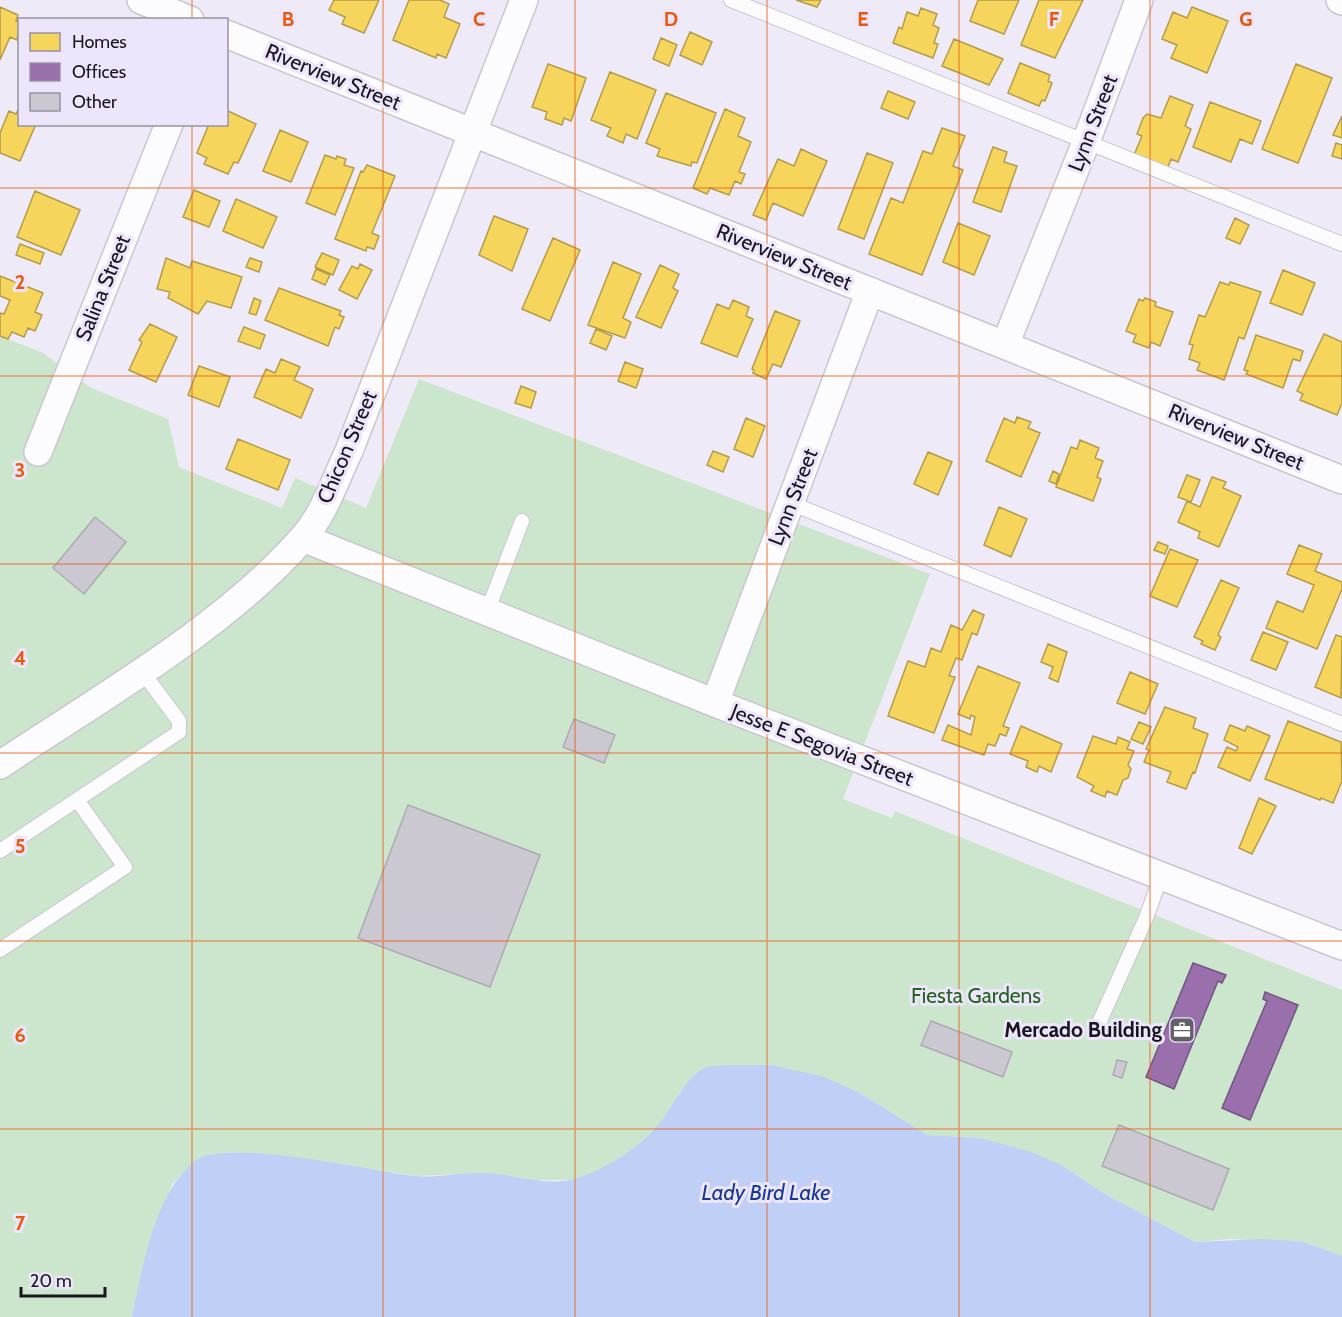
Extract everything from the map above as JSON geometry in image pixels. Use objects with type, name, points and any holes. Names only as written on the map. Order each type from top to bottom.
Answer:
[{"type":"street","points":[[141,0],[185,18]]},
{"type":"street","name":"Chicon Street","points":[[0,765],[234,604],[303,538],[324,505],[349,451],[524,0]]},
{"type":"street","name":"Lynn Street","points":[[1005,345],[1086,142],[1139,0]]},
{"type":"street","name":"Riverview Street","points":[[228,35],[1342,480]]},
{"type":"street","name":"Salina Street","points":[[38,452],[168,126]]},
{"type":"street","name":"Lynn Street","points":[[715,703],[870,291]]},
{"type":"street","name":"Jesse E Segovia Street","points":[[303,538],[715,703],[1342,946]]},
{"type":"lane","points":[[731,0],[1342,244]]},
{"type":"lane","points":[[790,503],[1342,724]]},
{"type":"lane","points":[[487,612],[522,521]]},
{"type":"lane","points":[[0,851],[179,732],[179,722],[141,670]]},
{"type":"lane","points":[[0,950],[125,867],[77,800]]},
{"type":"lane","points":[[1095,1032],[1146,918],[1161,876]]},
{"type":"green space","name":"Fiesta Gardens","points":[[0,336],[43,353],[91,388],[168,419],[179,467],[282,508],[295,478],[366,508],[419,379],[930,574],[843,799],[892,818],[895,811],[1342,990],[1342,1256],[1304,1242],[1230,1239],[1195,1242],[1105,1194],[1063,1166],[979,1138],[927,1135],[860,1093],[732,1065],[682,1089],[662,1121],[637,1145],[609,1166],[574,1180],[529,1180],[483,1173],[417,1176],[274,1155],[229,1152],[197,1159],[173,1183],[152,1235],[132,1317],[0,1317]]},
{"type":"water","name":"Lady Bird Lake","points":[[770,1065],[822,1076],[860,1093],[927,1135],[979,1138],[1032,1152],[1063,1166],[1105,1194],[1195,1242],[1262,1239],[1304,1242],[1342,1256],[1342,1317],[132,1317],[140,1277],[160,1211],[181,1175],[195,1161],[212,1155],[267,1154],[414,1176],[482,1173],[542,1181],[566,1181],[601,1169],[634,1148],[662,1120],[686,1084],[698,1072],[711,1066]]},
{"type":"building: Homes","points":[[334,0],[379,0],[364,33],[342,24],[345,17],[329,10]]},
{"type":"building: Homes","points":[[409,0],[440,0],[449,4],[444,17],[460,24],[446,58],[437,54],[436,58],[393,40]]},
{"type":"building: Homes","points":[[796,0],[821,0],[817,7]]},
{"type":"building: Homes","points":[[978,0],[1019,0],[1004,34],[970,21]]},
{"type":"building: Homes","points":[[1039,0],[1083,0],[1055,58],[1021,45]]},
{"type":"building: Homes","points":[[0,7],[18,15],[16,21],[18,22],[18,34],[17,40],[10,37],[0,60]]},
{"type":"building: Homes","points":[[1192,7],[1228,21],[1207,73],[1171,58],[1177,45],[1162,39],[1173,12],[1187,18]]},
{"type":"building: Homes","points":[[921,8],[937,14],[933,25],[939,28],[934,43],[938,44],[933,58],[893,43],[899,27],[902,29],[907,12],[918,16]]},
{"type":"building: Homes","points":[[690,32],[712,42],[702,65],[680,55]]},
{"type":"building: Homes","points":[[661,38],[677,45],[669,66],[653,59]]},
{"type":"building: Homes","points":[[954,39],[1003,59],[989,85],[942,66]]},
{"type":"building: Homes","points":[[1020,63],[1050,75],[1048,81],[1052,83],[1045,101],[1042,100],[1039,106],[1008,93]]},
{"type":"building: Homes","points":[[548,64],[586,78],[571,121],[564,118],[562,125],[545,119],[547,112],[532,107]]},
{"type":"building: Homes","points":[[1296,64],[1332,78],[1298,163],[1262,149]]},
{"type":"building: Homes","points":[[610,72],[656,90],[637,139],[626,134],[623,143],[607,136],[611,128],[591,120]]},
{"type":"building: Homes","points":[[888,91],[915,102],[908,119],[881,108]]},
{"type":"building: Homes","points":[[666,93],[716,113],[697,163],[692,162],[691,166],[657,156],[660,149],[646,143]]},
{"type":"building: Homes","points":[[1170,96],[1193,105],[1185,126],[1191,129],[1178,162],[1171,159],[1168,167],[1134,155],[1142,136],[1137,134],[1143,118],[1147,114],[1161,118]]},
{"type":"building: Homes","points":[[1210,102],[1261,121],[1252,144],[1240,139],[1231,162],[1193,147]]},
{"type":"building: Homes","points":[[725,109],[745,118],[738,136],[751,142],[739,172],[745,174],[741,184],[735,181],[729,195],[710,188],[707,194],[693,188]]},
{"type":"building: Homes","points":[[18,110],[18,126],[35,126],[20,161],[0,153],[0,133],[9,111],[16,114]]},
{"type":"building: Homes","points":[[228,111],[256,124],[238,163],[234,162],[228,174],[204,164],[207,158],[197,153],[208,126],[228,126]]},
{"type":"building: Homes","points":[[1342,116],[1342,138],[1333,135]]},
{"type":"building: Homes","points":[[942,128],[965,136],[953,166],[963,170],[922,275],[869,254],[891,198],[903,203],[923,151],[932,154]]},
{"type":"building: Homes","points":[[280,130],[308,142],[291,182],[263,171]]},
{"type":"building: Homes","points":[[1336,143],[1342,145],[1342,159],[1332,156]]},
{"type":"building: Homes","points":[[993,147],[1007,152],[1004,162],[1017,166],[1001,212],[973,202]]},
{"type":"building: Homes","points":[[801,149],[827,161],[803,216],[773,203],[766,220],[753,215],[778,159],[794,166]]},
{"type":"building: Homes","points":[[867,153],[893,163],[864,239],[838,229]]},
{"type":"building: Homes","points":[[325,155],[336,159],[337,156],[346,159],[344,165],[354,168],[335,215],[306,203]]},
{"type":"building: Homes","points":[[367,165],[395,176],[372,233],[379,236],[374,249],[367,247],[366,251],[335,239],[361,171],[363,172]]},
{"type":"building: Homes","points":[[194,190],[220,201],[209,227],[183,217]]},
{"type":"building: Homes","points":[[35,191],[80,210],[61,255],[17,237]]},
{"type":"building: Homes","points":[[236,199],[277,217],[263,248],[223,231]]},
{"type":"building: Homes","points":[[494,216],[528,229],[512,271],[479,255]]},
{"type":"building: Homes","points":[[1235,218],[1249,225],[1240,244],[1226,238]]},
{"type":"building: Homes","points":[[958,223],[990,236],[974,275],[943,262]]},
{"type":"building: Homes","points":[[553,238],[580,250],[550,321],[522,309]]},
{"type":"building: Homes","points":[[20,244],[44,253],[40,264],[16,255]]},
{"type":"building: Homes","points":[[322,253],[339,260],[333,275],[315,267]]},
{"type":"building: Homes","points":[[166,258],[190,268],[192,261],[242,277],[231,308],[207,301],[198,314],[168,298],[170,292],[157,289]]},
{"type":"building: Homes","points":[[250,258],[262,262],[259,272],[246,267]]},
{"type":"building: Homes","points":[[613,262],[641,274],[623,318],[631,322],[625,338],[588,325]]},
{"type":"building: Homes","points":[[360,264],[372,270],[357,299],[339,290],[352,266],[358,269]]},
{"type":"building: Homes","points":[[660,265],[679,274],[673,288],[678,291],[661,328],[636,317]]},
{"type":"building: Homes","points":[[316,269],[330,275],[325,285],[312,279]]},
{"type":"building: Homes","points":[[1283,270],[1315,283],[1302,315],[1270,303]]},
{"type":"building: Homes","points":[[0,276],[43,293],[35,312],[42,315],[35,331],[28,328],[24,337],[12,332],[8,339],[0,336],[0,313],[4,314],[10,300],[0,296]]},
{"type":"building: Homes","points":[[1220,282],[1229,285],[1230,282],[1261,292],[1244,339],[1239,337],[1224,380],[1197,370],[1200,363],[1189,359],[1193,345],[1189,344],[1199,315],[1205,317]]},
{"type":"building: Homes","points":[[279,288],[341,311],[339,315],[344,317],[339,329],[335,327],[328,346],[265,320]]},
{"type":"building: Homes","points":[[254,298],[261,301],[256,315],[249,313]]},
{"type":"building: Homes","points":[[1145,298],[1156,302],[1155,306],[1173,312],[1160,346],[1151,342],[1149,348],[1133,342],[1136,335],[1126,331],[1139,299],[1143,301]]},
{"type":"building: Homes","points":[[733,300],[749,307],[746,316],[753,319],[737,357],[701,343],[717,304],[729,309]]},
{"type":"building: Homes","points":[[775,311],[800,321],[781,367],[773,364],[766,379],[753,373],[752,369]]},
{"type":"building: Homes","points":[[150,324],[177,337],[156,382],[129,370],[142,342],[139,340]]},
{"type":"building: Homes","points":[[244,327],[265,335],[260,349],[238,341]]},
{"type":"building: Homes","points":[[596,329],[612,336],[606,350],[590,343]]},
{"type":"building: Homes","points":[[1324,334],[1342,342],[1342,403],[1337,415],[1300,400],[1303,394],[1297,391]]},
{"type":"building: Homes","points":[[1256,335],[1303,351],[1300,361],[1293,359],[1283,388],[1246,374],[1248,371],[1244,370]]},
{"type":"building: Homes","points":[[281,359],[300,367],[294,380],[313,389],[301,418],[254,397],[266,369],[275,373]]},
{"type":"building: Homes","points":[[625,362],[643,369],[636,388],[618,381]]},
{"type":"building: Homes","points":[[199,366],[230,377],[219,407],[188,395]]},
{"type":"building: Homes","points":[[521,386],[536,392],[531,408],[515,403]]},
{"type":"building: Homes","points":[[1017,417],[1031,422],[1028,428],[1040,433],[1021,477],[986,461],[1004,418],[1015,423]]},
{"type":"building: Homes","points":[[746,418],[765,426],[753,457],[734,449]]},
{"type":"building: Homes","points":[[238,439],[290,460],[278,490],[226,469]]},
{"type":"building: Homes","points":[[1080,440],[1099,448],[1095,458],[1103,461],[1097,477],[1101,479],[1093,501],[1056,487],[1071,447],[1077,449]]},
{"type":"building: Homes","points":[[713,451],[729,457],[723,472],[707,465]]},
{"type":"building: Homes","points":[[928,452],[952,462],[938,495],[914,484]]},
{"type":"building: Homes","points":[[1053,471],[1059,474],[1056,484],[1049,481]]},
{"type":"building: Homes","points":[[1187,475],[1200,480],[1191,502],[1178,497]]},
{"type":"building: Homes","points":[[1212,477],[1226,482],[1223,488],[1241,496],[1219,547],[1198,538],[1200,532],[1178,522],[1187,501],[1200,507]]},
{"type":"building: Homes","points":[[999,507],[1027,519],[1011,557],[984,545]]},
{"type":"building: Homes","points":[[1158,542],[1168,546],[1165,554],[1154,550]]},
{"type":"building: Homes","points":[[1299,545],[1322,554],[1315,571],[1342,582],[1342,589],[1317,649],[1266,628],[1277,601],[1303,612],[1314,585],[1287,574]]},
{"type":"building: Homes","points":[[1170,549],[1198,560],[1177,607],[1150,596]]},
{"type":"building: Homes","points":[[1221,580],[1239,588],[1218,635],[1221,637],[1215,650],[1201,644],[1203,641],[1194,637]]},
{"type":"building: Homes","points":[[973,610],[984,615],[977,635],[972,633],[962,660],[956,658],[949,676],[955,677],[934,733],[888,716],[908,661],[925,667],[931,648],[941,652],[951,625],[962,630]]},
{"type":"building: Homes","points":[[1263,632],[1288,642],[1276,670],[1251,660]]},
{"type":"building: Homes","points":[[1336,635],[1342,637],[1341,698],[1315,687]]},
{"type":"building: Homes","points":[[1048,644],[1067,652],[1058,682],[1049,678],[1053,667],[1041,662]]},
{"type":"building: Homes","points":[[978,666],[1020,683],[1003,726],[1009,728],[1006,736],[1000,734],[995,746],[988,744],[984,755],[942,740],[948,725],[971,735],[975,717],[971,715],[970,719],[958,714]]},
{"type":"building: Homes","points":[[1130,672],[1158,684],[1145,714],[1117,703]]},
{"type":"building: Homes","points":[[1165,707],[1196,718],[1193,728],[1208,734],[1195,773],[1193,772],[1186,789],[1167,782],[1171,772],[1144,762],[1149,750],[1146,749]]},
{"type":"building: Homes","points":[[1288,721],[1341,742],[1342,781],[1333,803],[1265,779]]},
{"type":"building: Homes","points":[[1139,722],[1151,727],[1143,744],[1131,739]]},
{"type":"building: Homes","points":[[1230,725],[1245,731],[1247,726],[1270,736],[1250,781],[1218,767],[1227,747],[1236,751],[1238,747],[1224,740]]},
{"type":"building: Homes","points":[[1021,726],[1062,744],[1051,772],[1039,766],[1037,772],[1026,767],[1028,761],[1010,754]]},
{"type":"building: Homes","points":[[1093,736],[1116,744],[1118,737],[1130,742],[1127,749],[1134,751],[1128,765],[1131,769],[1128,778],[1123,780],[1117,795],[1107,791],[1105,797],[1091,791],[1094,786],[1077,777]]},
{"type":"building: Homes","points":[[1259,798],[1276,806],[1252,854],[1239,848]]},
{"type":"building: Offices","name":"Mercado Building","points":[[1193,963],[1226,975],[1222,983],[1218,981],[1174,1089],[1146,1077]]},
{"type":"building: Offices","points":[[1265,992],[1298,1005],[1250,1120],[1222,1108],[1267,1001],[1263,999]]},
{"type":"building: Other","points":[[95,517],[126,542],[84,594],[53,568]]},
{"type":"building: Other","points":[[574,719],[615,735],[604,763],[563,747]]},
{"type":"building: Other","points":[[408,805],[540,855],[490,987],[358,938]]},
{"type":"building: Other","points":[[931,1021],[1012,1052],[1003,1077],[921,1045]]},
{"type":"building: Other","points":[[1117,1060],[1127,1062],[1122,1078],[1113,1075]]},
{"type":"building: Other","points":[[1119,1125],[1229,1169],[1213,1210],[1102,1166]]},
{"type":"place","name":"Mercado Building","points":[[1182,1030]]}]
